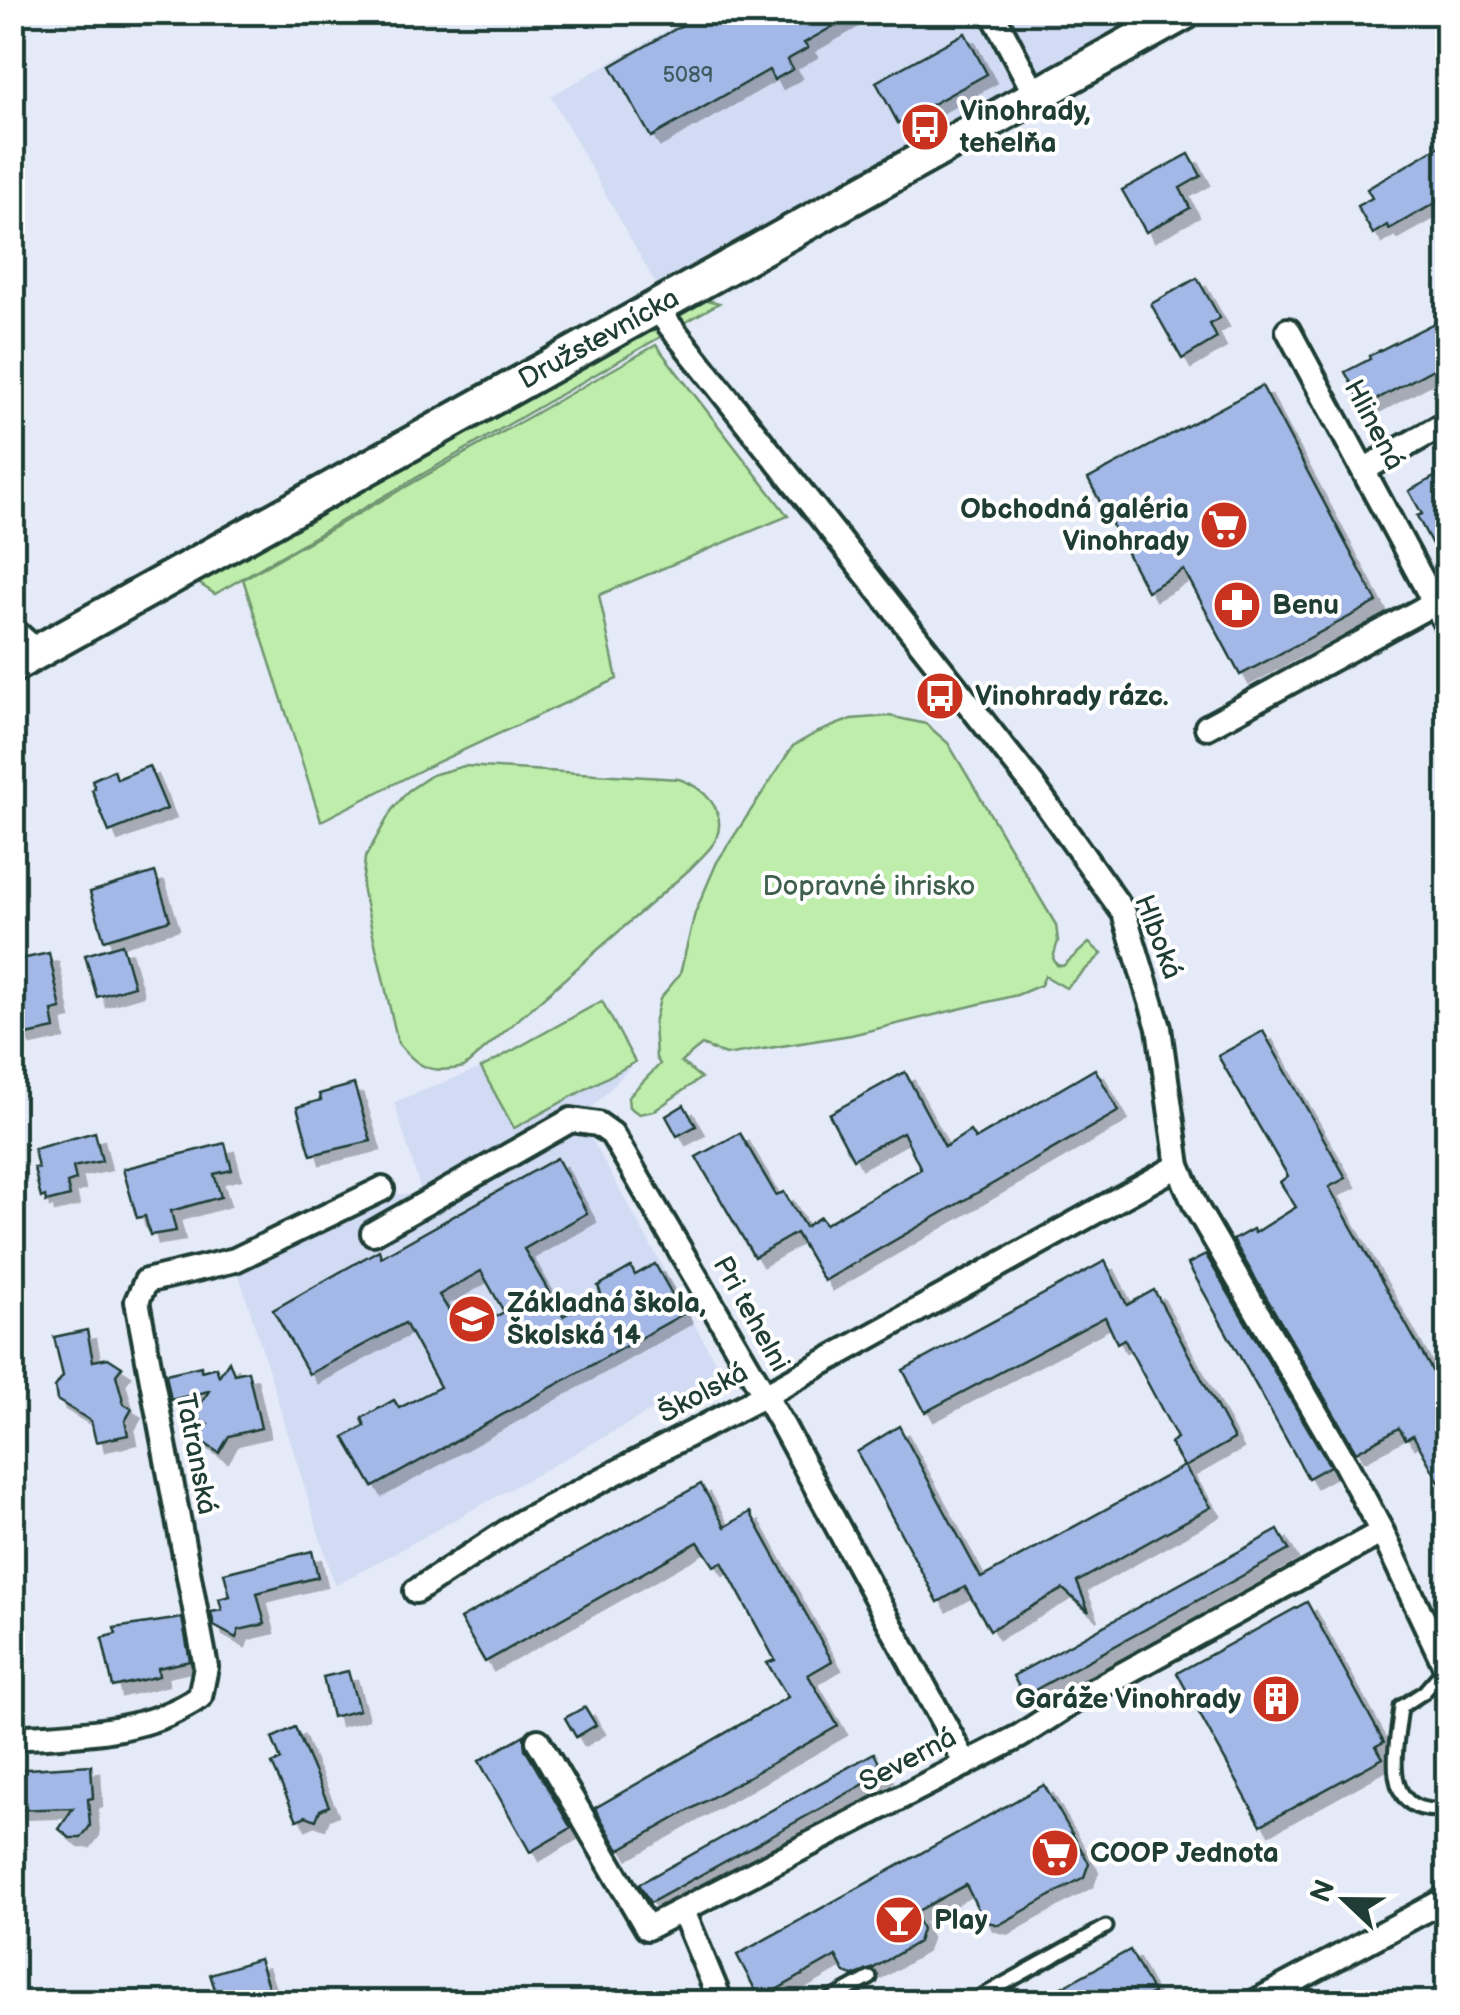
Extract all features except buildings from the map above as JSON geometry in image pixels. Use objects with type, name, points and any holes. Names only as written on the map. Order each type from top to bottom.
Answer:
[{"type":"main road","name":"Družstevnícka","points":[[25,659],[1186,12]]},
{"type":"street","points":[[992,12],[1036,96]]},
{"type":"street","name":"Hlboká","points":[[656,308],[1040,794],[1124,913],[1159,1028],[1178,1166],[1196,1206],[1382,1532],[1446,1670]]},
{"type":"street","name":"Hlinená","points":[[1288,330],[1448,628]]},
{"type":"street","points":[[1365,469],[1448,422]]},
{"type":"street","points":[[1208,728],[1434,603]]},
{"type":"street","points":[[12,629],[25,659]]},
{"type":"street","name":"Pri tehelni","points":[[372,1233],[571,1120],[598,1124],[612,1134],[783,1426],[966,1764]]},
{"type":"street","name":"Školská","points":[[416,1591],[523,1521],[763,1396],[1178,1166]]},
{"type":"street","name":"Tatranská","points":[[12,1738],[101,1732],[178,1713],[200,1698],[206,1667],[136,1300],[146,1281],[235,1260],[382,1189]]},
{"type":"street","name":"Severná","points":[[538,1741],[647,1928],[966,1764],[1382,1532]]},
{"type":"street","points":[[1256,2002],[1448,1898]]},
{"type":"street","points":[[683,1911],[720,2002]]},
{"type":"lane","points":[[1446,1670],[1424,1692],[1401,1707],[1394,1779],[1400,1793],[1412,1804],[1426,1810],[1448,1809]]},
{"type":"lane","points":[[972,2002],[1106,1927]]},
{"type":"lane","points":[[826,2002],[870,1978]]},
{"type":"shaded area","points":[[698,13],[1156,13],[658,288],[551,96]]},
{"type":"shaded area","name":"Základná škola, Školská 14","points":[[602,1001],[635,1062],[581,1120],[721,1372],[335,1586],[236,1265],[389,1194],[422,1194],[394,1102],[481,1068]]},
{"type":"green space","points":[[658,288],[719,303],[215,594],[168,563]]},
{"type":"green space","points":[[656,345],[788,516],[599,595],[617,679],[321,821],[243,579]]},
{"type":"green space","name":"Dopravné ihrisko","points":[[889,716],[926,724],[948,743],[1056,925],[1058,941],[1053,958],[1057,965],[1063,966],[1089,943],[1102,954],[1066,988],[1045,976],[1041,985],[1017,995],[851,1035],[725,1055],[702,1045],[681,1062],[701,1078],[654,1111],[639,1114],[629,1107],[628,1097],[660,1064],[656,1058],[654,1023],[660,999],[680,974],[695,913],[717,862],[793,746],[851,719]]},
{"type":"green space","points":[[464,766],[679,779],[711,801],[719,828],[711,847],[690,869],[464,1067],[443,1070],[419,1064],[398,1043],[362,887],[365,858],[392,810],[408,791],[432,775]]},
{"type":"green space","points":[[602,1001],[635,1062],[514,1128],[481,1068]]},
{"type":"place","name":"Vinohrady, tehelňa","points":[[925,127]]},
{"type":"place","name":"Obchodná galéria Vinohrady","points":[[1224,525]]},
{"type":"place","name":"Benu","points":[[1237,605]]},
{"type":"place","name":"Vinohrady rázc.","points":[[940,696]]},
{"type":"place","name":"Základná škola, Školská 14","points":[[472,1319]]},
{"type":"place","name":"Garáže Vinohrady","points":[[1276,1699]]},
{"type":"place","name":"COOP Jednota","points":[[1055,1853]]},
{"type":"place","name":"Play","points":[[899,1920]]}]
